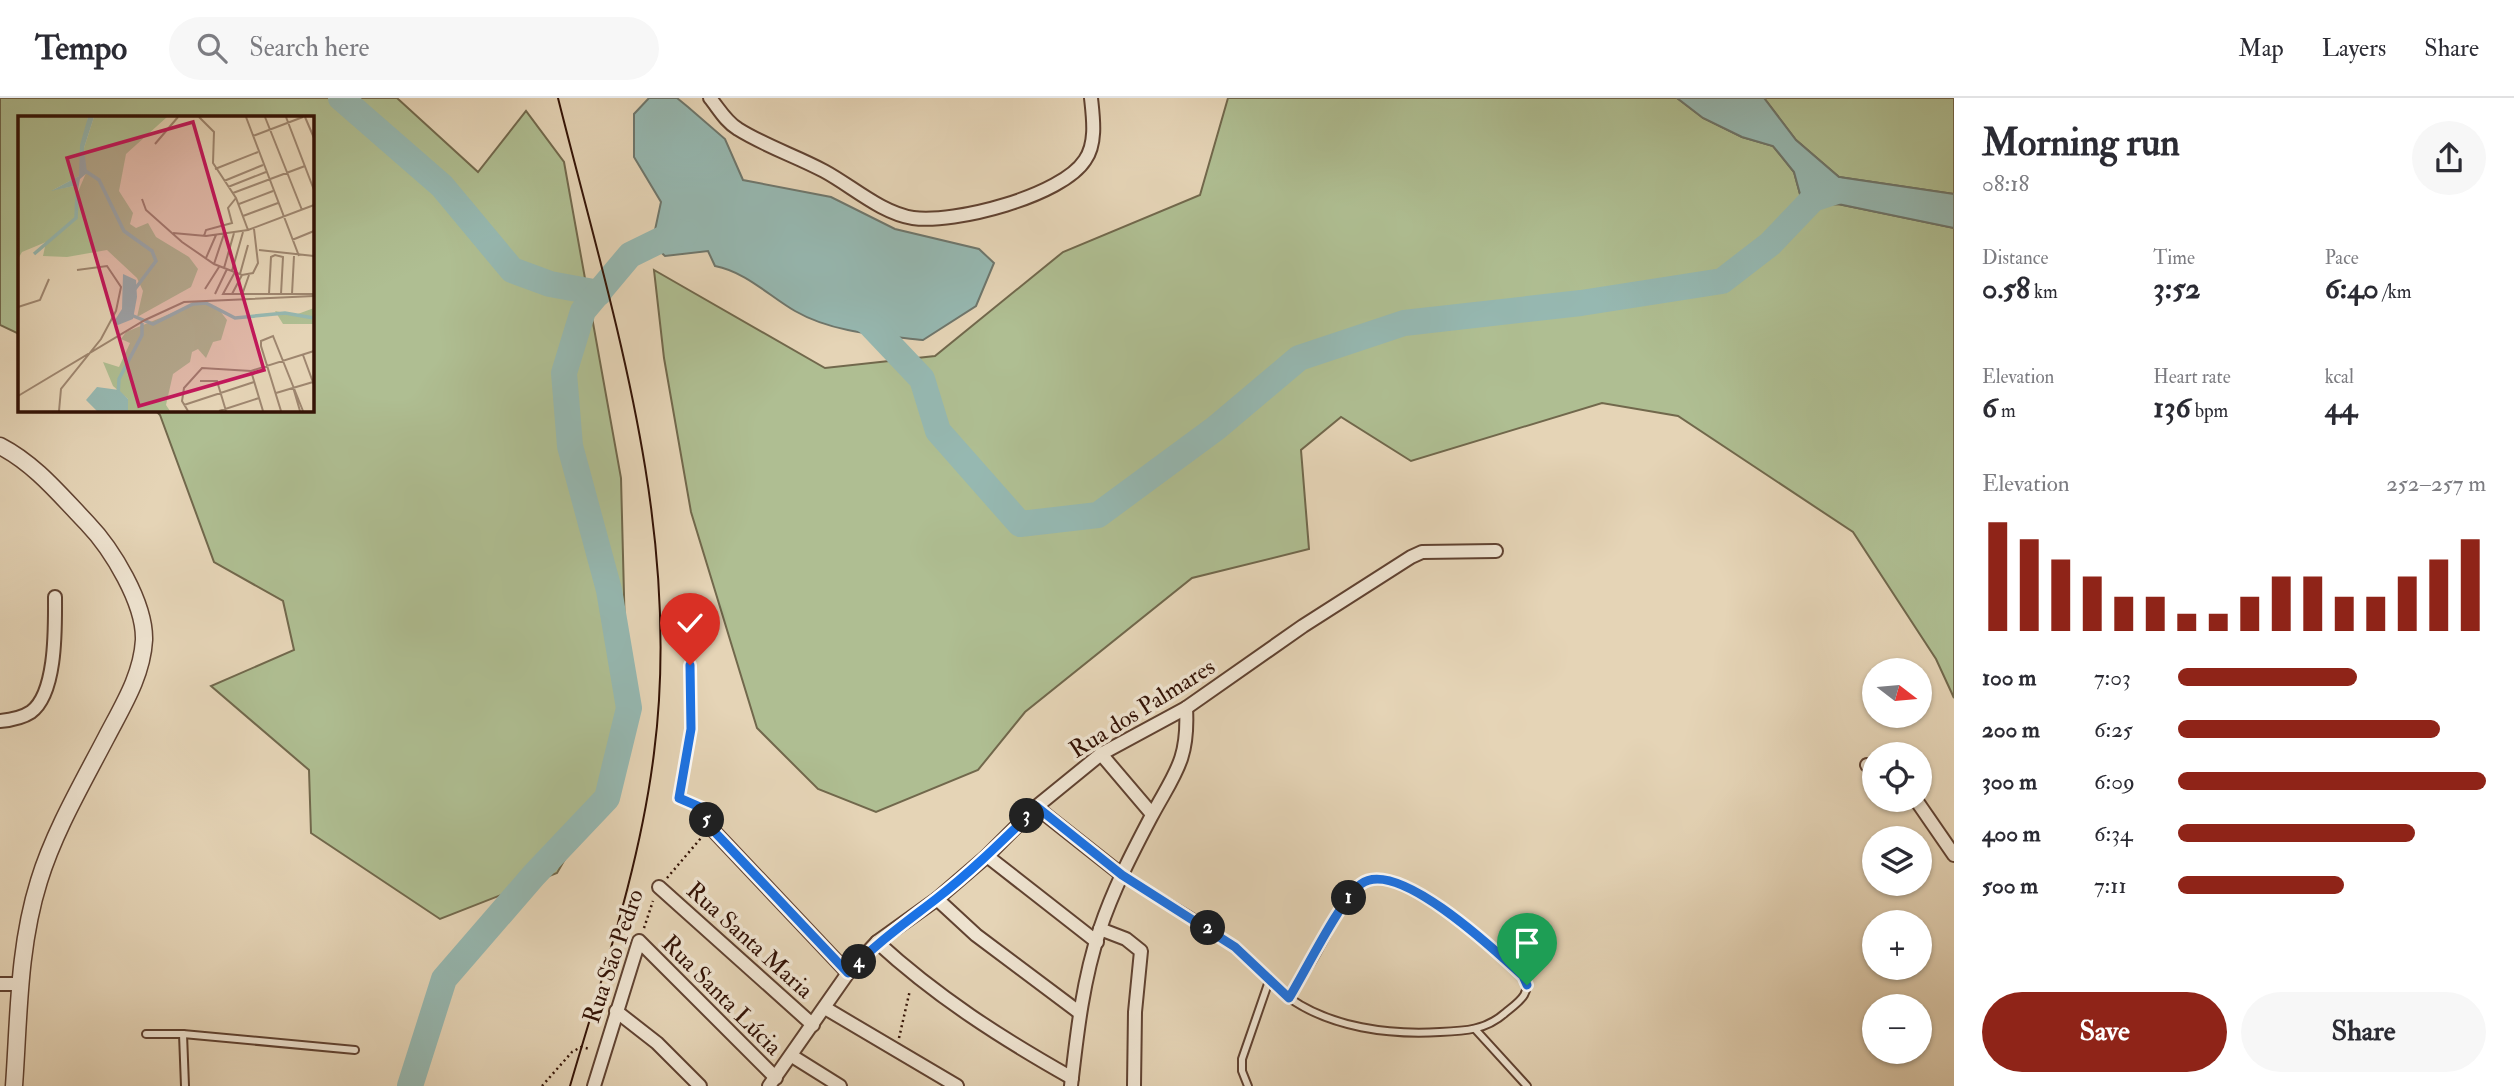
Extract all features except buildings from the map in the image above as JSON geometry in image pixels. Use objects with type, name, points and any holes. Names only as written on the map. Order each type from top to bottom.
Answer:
[{"type":"street","points":[[710,98],[737,129],[827,172],[900,215],[927,218],[960,215],[1034,195],[1075,172],[1086,160],[1091,146],[1091,98]]},
{"type":"street","points":[[0,446],[34,468],[97,533],[120,568],[140,613],[144,637],[142,659],[132,688],[61,827],[39,880],[26,931],[19,984],[14,1086]]},
{"type":"street","name":"Rua dos Palmares","points":[[773,1082],[848,973],[877,943],[937,899],[987,856],[1037,807],[1101,754],[1186,708],[1303,626],[1411,557],[1422,552],[1496,551]]},
{"type":"street","points":[[0,721],[19,718],[33,711],[41,697],[55,644],[55,597]]},
{"type":"street","points":[[877,943],[914,976],[997,1036],[1071,1082],[1080,1013],[1100,929],[1122,875],[1152,814],[1178,773],[1187,730],[1186,708]]},
{"type":"street","points":[[1101,754],[1152,814]]},
{"type":"street","points":[[1037,807],[1122,875]]},
{"type":"street","points":[[1924,812],[1954,855]]},
{"type":"street","points":[[710,827],[848,973]]},
{"type":"street","points":[[987,856],[1097,942]]},
{"type":"street","name":"Rua Santa Maria","points":[[659,887],[813,1025]]},
{"type":"street","points":[[937,899],[976,935],[1080,1013]]},
{"type":"street","points":[[1100,929],[1126,939],[1141,951],[1135,1012],[1134,1086]]},
{"type":"street","name":"Rua São Pedro","points":[[598,1083],[600,1057],[639,941]]},
{"type":"street","name":"Rua Santa Lúcia","points":[[639,941],[773,1082]]},
{"type":"street","points":[[0,984],[19,984]]},
{"type":"street","name":"Rua Santa Maria","points":[[825,1008],[957,1086]]},
{"type":"street","points":[[616,1010],[657,1043],[700,1086]]},
{"type":"street","points":[[792,1056],[839,1086]]},
{"type":"lane","points":[[1122,875],[1235,947],[1289,998],[1329,1017],[1391,1033],[1475,1029],[1490,1025],[1524,996],[1527,985],[1523,976],[1461,919],[1418,894],[1376,879],[1364,882],[1346,902],[1289,998]]},
{"type":"lane","points":[[1248,1086],[1242,1071],[1242,1059],[1269,981]]},
{"type":"lane","points":[[1475,1029],[1527,1086]]},
{"type":"lane","points":[[146,1034],[183,1034],[355,1050]]},
{"type":"lane","points":[[183,1034],[185,1086]]},
{"type":"path","points":[[690,665],[691,729],[679,798],[702,808],[710,827]]},
{"type":"path","name":"Rua São Pedro","points":[[639,941],[659,887],[710,827]]},
{"type":"path","points":[[896,1048],[914,976]]},
{"type":"path","points":[[542,1086],[572,1052],[581,1047],[597,1051],[600,1057]]},
{"type":"green space","points":[[0,98],[397,98],[478,172],[526,111],[564,162],[621,478],[628,750],[557,873],[440,919],[311,833],[309,770],[211,686],[294,650],[283,601],[214,562],[160,415],[156,411],[313,411],[313,116],[18,116],[18,334],[0,325]]},
{"type":"green space","points":[[1228,98],[1677,98],[1703,118],[1742,137],[1773,146],[1794,172],[1803,205],[1838,204],[1954,228],[1954,698],[1936,659],[1853,532],[1678,416],[1602,403],[1411,461],[1341,417],[1301,450],[1309,549],[1192,578],[1025,712],[978,770],[876,812],[818,789],[757,728],[691,512],[664,358],[654,270],[825,368],[935,356],[1063,252],[1200,195]]},
{"type":"green space","points":[[1764,98],[1954,98],[1954,194],[1839,177],[1796,140]]},
{"type":"water","points":[[649,98],[677,98],[725,139],[743,180],[831,197],[895,229],[979,249],[994,263],[976,306],[923,340],[858,332],[825,324],[795,311],[737,273],[715,266],[708,251],[665,256],[645,237],[655,230],[661,202],[634,157],[634,114]]},
{"type":"water","points":[[1677,98],[1764,98],[1796,140],[1839,177],[1954,194],[1954,228],[1838,204],[1803,205],[1794,172],[1773,146],[1742,137],[1703,118]]},
{"type":"waterway","points":[[341,98],[442,186],[512,270],[550,284],[599,293]]},
{"type":"waterway","points":[[851,312],[868,322],[922,379],[938,431],[1020,524],[1098,515],[1216,428],[1299,358],[1404,323],[1581,303],[1722,281],[1770,244],[1813,199],[1837,191]]},
{"type":"waterway","points":[[410,1086],[444,979],[534,875],[607,798],[629,708],[609,590],[570,446],[564,373],[583,311],[630,255],[677,232],[685,234]]},
{"type":"tram line","points":[[558,98],[620,341],[637,422],[651,504],[659,586],[660,669],[648,796],[619,921],[570,1086]]},
{"type":"route","points":[[690,665],[691,729],[679,798],[702,808],[710,827],[848,973],[877,943],[937,899],[987,856],[1037,807],[1122,875],[1235,947],[1289,998],[1346,902],[1364,882],[1376,879],[1391,882],[1418,894],[1461,919],[1523,976],[1527,985]]}]
